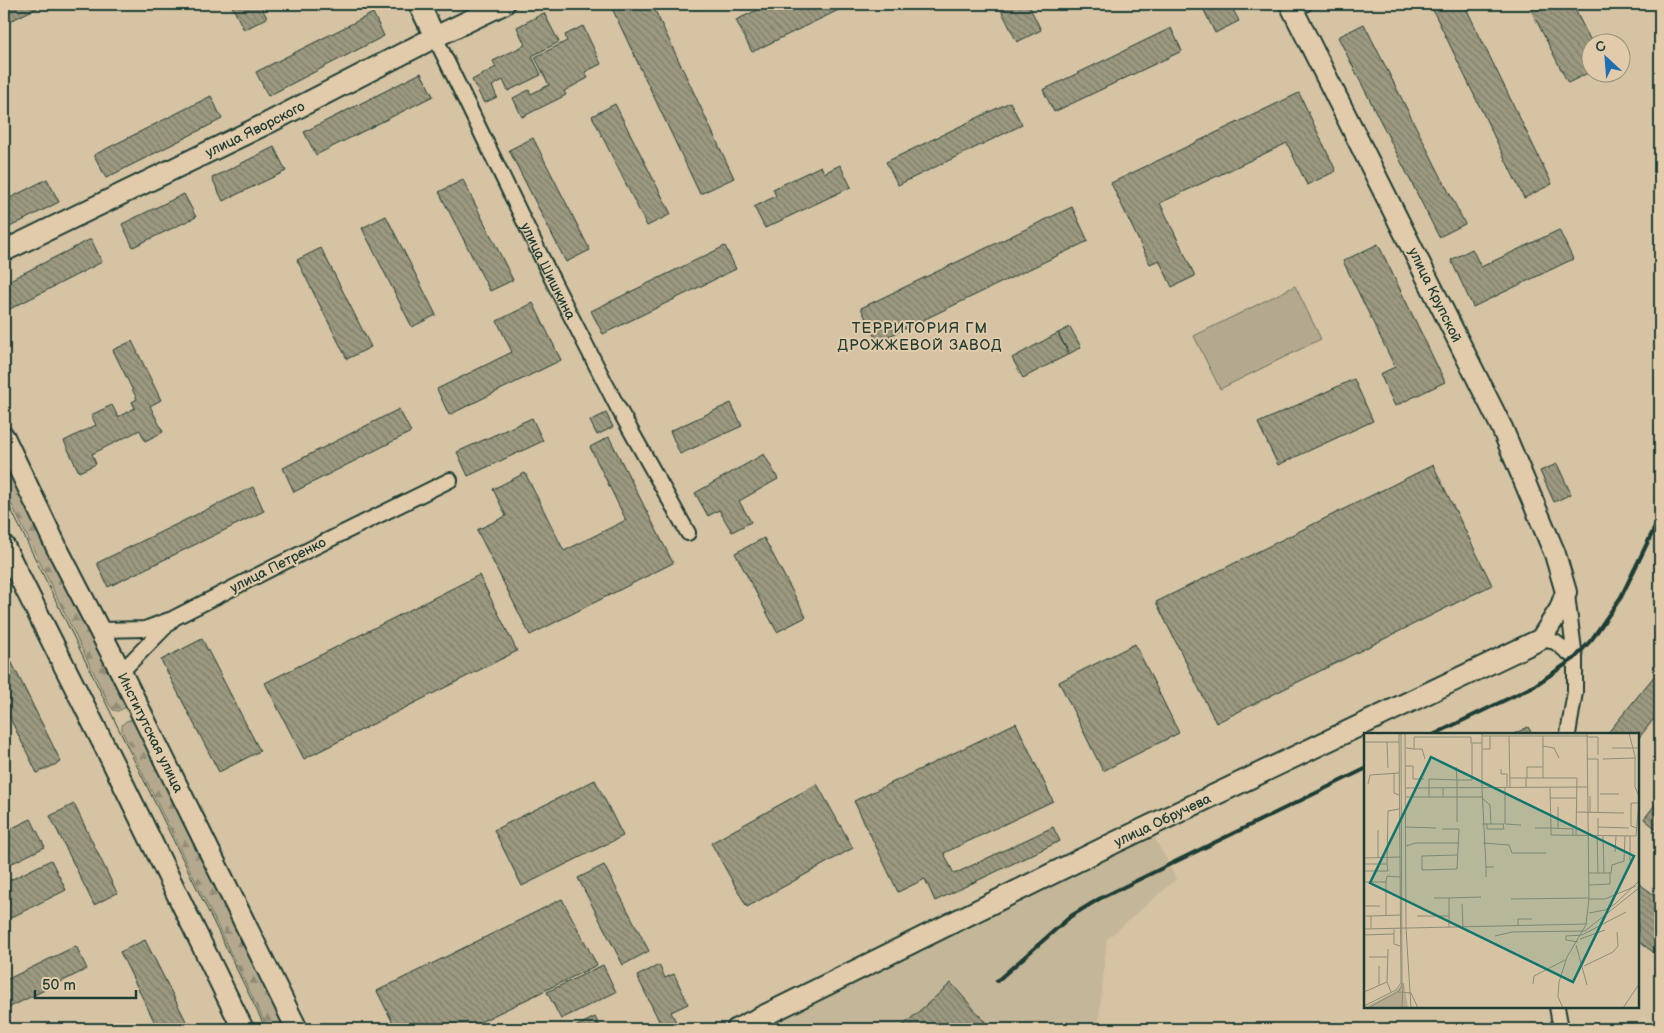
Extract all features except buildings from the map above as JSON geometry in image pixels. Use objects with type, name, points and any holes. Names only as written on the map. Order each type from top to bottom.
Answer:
[{"type":"main road","name":"улица Шишкина","points":[[419,4],[435,37]]},
{"type":"main road","name":"улица Яворского","points":[[4,251],[504,4]]},
{"type":"main road","name":"улица Крупской","points":[[1296,6],[1502,428],[1555,554],[1566,592]]},
{"type":"main road","name":"Институтская улица","points":[[4,437],[57,548],[121,672],[297,1029]]},
{"type":"main road","points":[[4,546],[243,1029]]},
{"type":"main road","points":[[1541,638],[1560,609],[1566,592]]},
{"type":"main road","name":"улица Обручева","points":[[737,1029],[1116,842],[1541,638]]},
{"type":"street","name":"улица Шишкина","points":[[435,37],[552,280],[617,406],[688,533]]},
{"type":"street","name":"улица Петренко","points":[[121,672],[174,618],[450,480]]},
{"type":"street","points":[[1566,592],[1575,658],[1575,692],[1568,733]]},
{"type":"street","points":[[100,630],[145,630],[174,618]]},
{"type":"street","points":[[1541,638],[1555,642],[1575,658]]},
{"type":"street","points":[[1557,1008],[1561,1029]]},
{"type":"shaded area","points":[[1154,836],[1176,879],[1107,939],[1098,1029],[766,1029],[840,991]]},
{"type":"green space","points":[[1295,286],[1321,339],[1220,389],[1194,336]]},
{"type":"green space","points":[[4,443],[126,695],[126,707],[118,711],[113,710],[109,704],[4,489]]},
{"type":"green space","points":[[133,719],[279,1014],[281,1021],[280,1029],[268,1029],[122,731],[122,725],[126,721]]},
{"type":"tram line","points":[[4,495],[266,1029]]},
{"type":"railway","points":[[1437,733],[1534,686],[1575,658],[1592,639],[1621,597],[1660,517]]},
{"type":"railway","points":[[997,981],[1071,916],[1099,899],[1364,769]]},
{"type":"district","name":"ТЕРРИТОРИЯ ГМ ДРОЖЖЕВОЙ ЗАВОД","points":[[920,336]]}]
